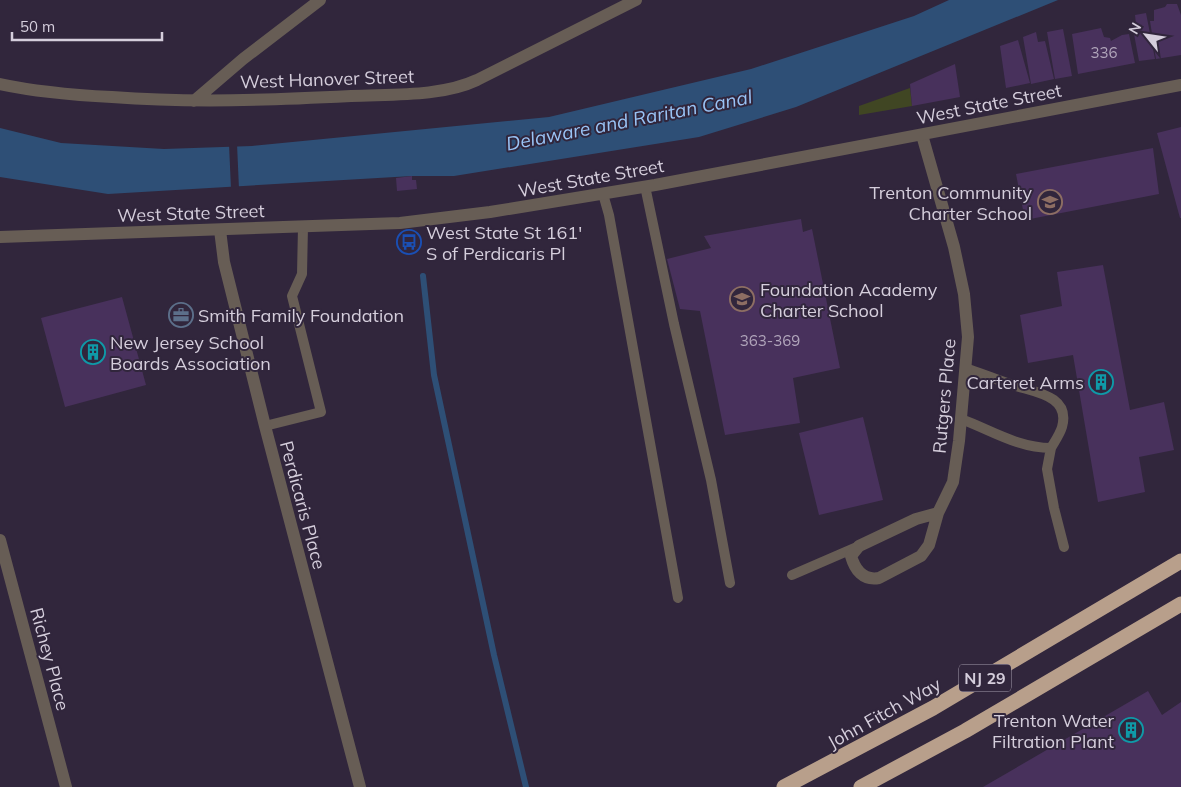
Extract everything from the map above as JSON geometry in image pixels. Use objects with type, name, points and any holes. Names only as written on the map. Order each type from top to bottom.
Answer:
[{"type":"highway","name":"John Fitch Way","points":[[784,787],[933,708],[1181,561]]},
{"type":"highway","name":"NJ 29","points":[[861,787],[965,731],[1181,604]]},
{"type":"street","points":[[194,101],[243,59],[320,0]]},
{"type":"street","name":"West Hanover Street","points":[[0,84],[56,94],[194,101],[278,100],[443,90],[477,80],[636,0]]},
{"type":"street","name":"West State Street","points":[[0,237],[400,224],[500,211],[603,194],[1181,85]]},
{"type":"street","name":"Rutgers Place","points":[[859,546],[852,556],[856,570],[863,576],[873,579],[879,578],[921,556],[929,545],[938,513],[953,482],[968,337],[964,294],[954,247],[922,135]]},
{"type":"street","name":"Perdicaris Place","points":[[220,230],[224,262],[265,426],[360,787]]},
{"type":"street","points":[[859,546],[916,519],[938,513]]},
{"type":"street","name":"Richey Place","points":[[0,540],[66,787]]},
{"type":"lane","points":[[645,186],[674,324],[711,480],[730,583]]},
{"type":"lane","points":[[603,194],[609,216],[678,598]]},
{"type":"lane","points":[[265,426],[321,412],[292,296],[302,274],[303,227]]},
{"type":"lane","points":[[965,368],[1013,385],[1037,391],[1049,396],[1060,405],[1062,426],[1051,448],[1047,469],[1064,547]]},
{"type":"lane","points":[[961,419],[1002,437],[1027,445],[1051,448]]},
{"type":"lane","points":[[792,575],[859,546]]},
{"type":"green space","points":[[910,88],[912,106],[859,115],[859,106]]},
{"type":"water","name":"Delaware and Raritan Canal","points":[[949,0],[1058,0],[796,107],[699,137],[454,176],[412,176],[108,194],[0,177],[0,128],[61,143],[164,149],[252,146],[549,117],[751,69],[914,16]]},
{"type":"pier","points":[[229,144],[237,144],[239,189],[231,189]]},
{"type":"building","points":[[1167,4],[1177,4],[1181,15],[1181,55],[1156,59],[1150,21],[1154,21],[1154,10],[1165,7]]},
{"type":"building","points":[[1146,13],[1155,59],[1139,61],[1134,34],[1137,33],[1135,15]]},
{"type":"building","points":[[1101,28],[1104,37],[1110,38],[1111,41],[1122,35],[1129,34],[1135,63],[1078,74],[1072,34]]},
{"type":"building","points":[[1063,29],[1072,76],[1055,79],[1047,32]]},
{"type":"building","points":[[1036,32],[1038,42],[1045,41],[1054,79],[1031,84],[1023,37]]},
{"type":"building","points":[[1018,40],[1030,83],[1006,88],[1000,46]]},
{"type":"building","points":[[955,64],[960,97],[912,106],[910,84]]},
{"type":"building","points":[[1181,127],[1181,218],[1180,218],[1157,133]]},
{"type":"building","points":[[1153,148],[1159,194],[1025,220],[1016,174]]},
{"type":"building","points":[[412,176],[412,180],[416,180],[417,189],[397,191],[396,178]]},
{"type":"building","points":[[801,219],[803,232],[812,229],[840,368],[793,378],[800,423],[725,435],[700,311],[680,309],[667,259],[711,248],[704,236]]},
{"type":"building","name":"Carteret Arms","points":[[1103,265],[1130,410],[1164,402],[1174,450],[1139,457],[1145,492],[1098,502],[1073,355],[1028,363],[1020,315],[1062,306],[1057,272]]},
{"type":"building","name":"New Jersey School Boards Association","points":[[122,297],[146,385],[65,407],[41,318]]},
{"type":"building","points":[[863,417],[883,500],[819,515],[799,433]]},
{"type":"building","name":"Trenton Water Filtration Plant","points":[[1148,691],[1162,715],[1181,702],[1181,787],[983,787]]},
{"type":"waterway","points":[[423,276],[434,375],[494,655],[526,787]]},
{"type":"place","name":"Trenton Community Charter School","points":[[1050,202]]},
{"type":"place","name":"West State St 161' S of Perdicaris Pl","points":[[409,242]]},
{"type":"place","name":"Foundation Academy Charter School","points":[[742,299]]},
{"type":"place","name":"Smith Family Foundation","points":[[181,315]]},
{"type":"place","name":"New Jersey School Boards Association","points":[[93,352]]},
{"type":"place","name":"Carteret Arms","points":[[1101,382]]},
{"type":"place","name":"Trenton Water Filtration Plant","points":[[1131,730]]}]
